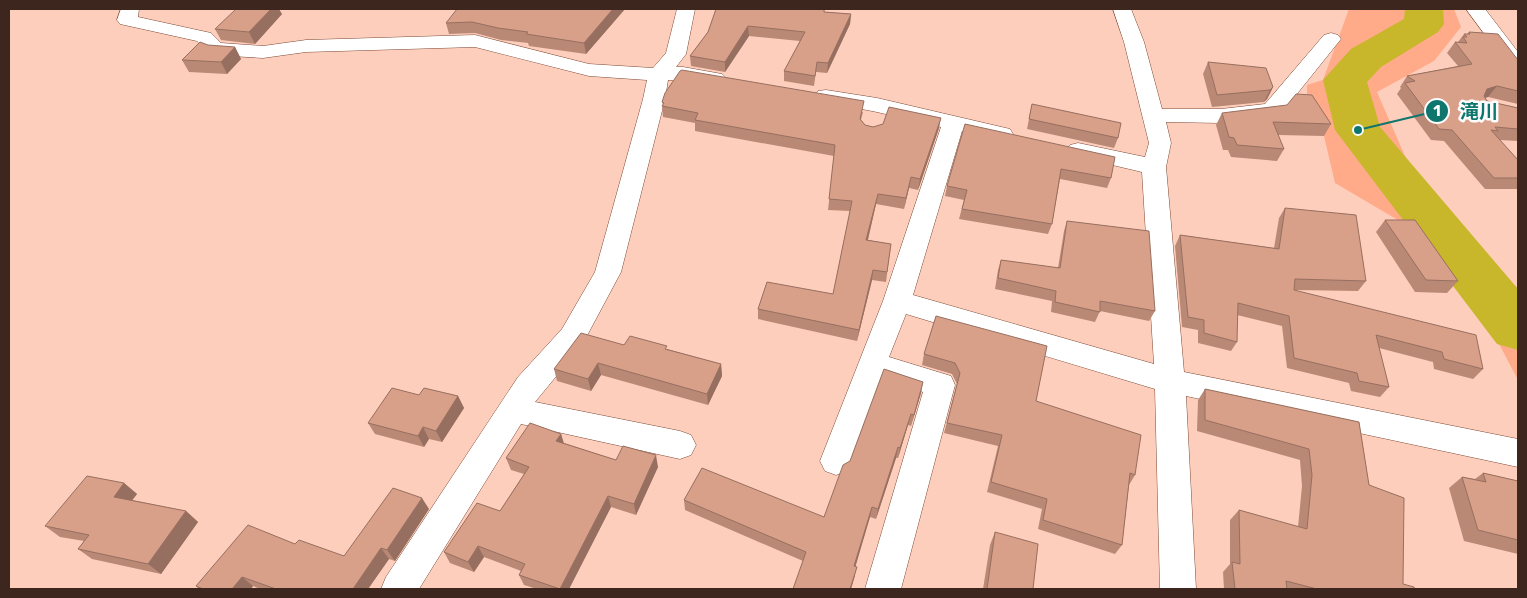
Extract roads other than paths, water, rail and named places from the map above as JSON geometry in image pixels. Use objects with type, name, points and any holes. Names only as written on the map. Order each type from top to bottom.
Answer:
[{"type":"street","points":[[130,9],[128,20],[204,36],[215,49],[263,52],[306,46],[475,41],[589,70],[658,75],[683,73],[731,81]]},
{"type":"street","points":[[399,589],[529,386],[572,337],[608,272],[654,99],[658,75],[676,54],[686,9]]},
{"type":"street","points":[[1122,9],[1134,42],[1160,143],[1154,167],[1170,381],[1178,589]]},
{"type":"street","points":[[1475,9],[1518,66]]},
{"type":"street","points":[[1153,115],[1221,116],[1272,110],[1331,39]]},
{"type":"street","points":[[809,94],[877,104],[1020,138]]},
{"type":"street","points":[[872,129],[877,104]]},
{"type":"street","points":[[836,461],[897,301],[952,123]]},
{"type":"street","points":[[1058,146],[1154,167]]},
{"type":"street","points":[[897,301],[1170,381],[1518,453]]},
{"type":"street","points":[[872,363],[940,385],[883,589]]},
{"type":"street","points":[[513,410],[680,444]]},
{"type":"waterway","points":[[1424,9],[1424,24],[1366,58],[1345,80],[1358,130],[1518,328]]},
{"type":"place","name":"滝川","points":[[1358,130]]}]
